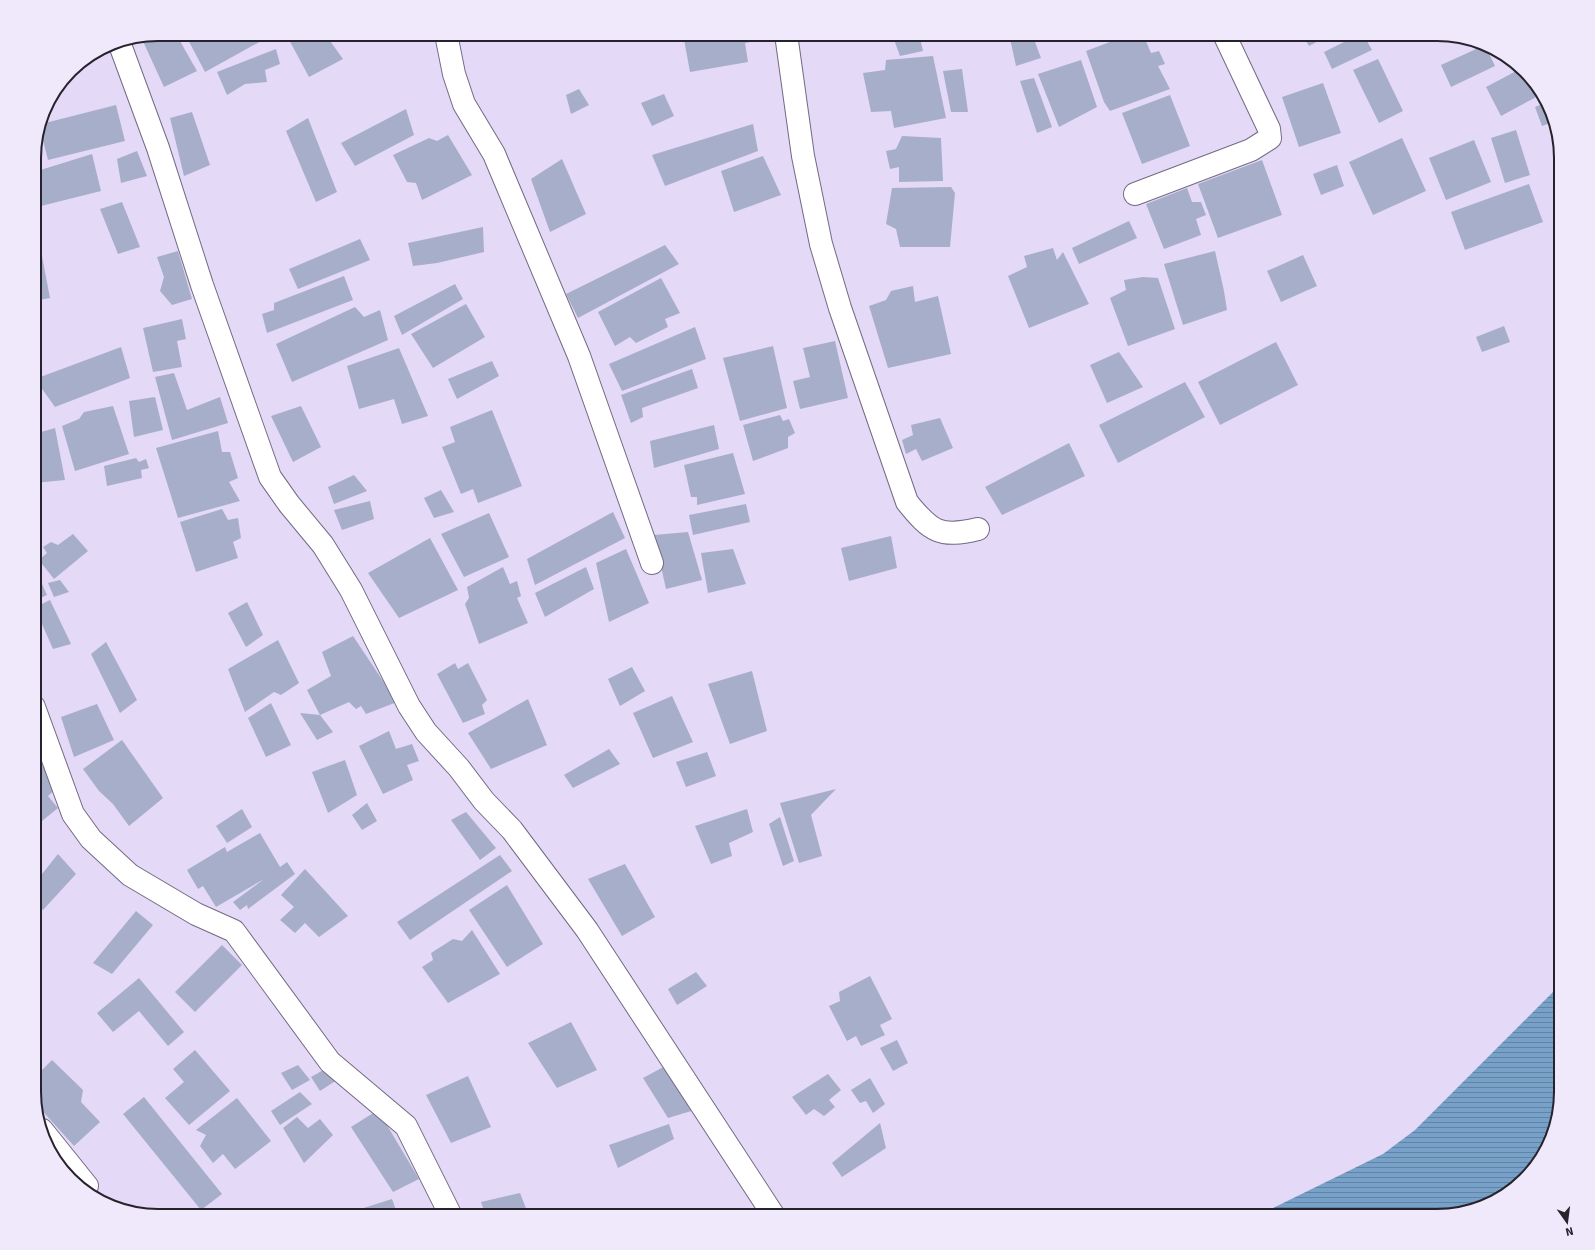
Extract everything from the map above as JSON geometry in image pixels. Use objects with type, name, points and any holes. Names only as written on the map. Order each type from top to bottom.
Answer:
[{"type":"street","points":[[447,41],[454,74],[464,104],[494,154],[579,356],[652,563]]},
{"type":"street","points":[[787,41],[803,156],[821,244],[840,308],[907,502],[923,522],[935,530],[948,533],[962,533],[978,529]]},
{"type":"street","points":[[1135,194],[1251,150],[1270,138],[1269,129],[1227,41]]},
{"type":"street","points":[[121,47],[158,148],[202,285],[270,477],[289,504],[323,545],[352,590],[409,706],[426,732],[459,768],[484,801],[512,830],[587,930],[769,1209]]},
{"type":"street","points":[[41,726],[73,814],[91,839],[130,875],[196,914],[234,931],[330,1062],[406,1126],[448,1209]]},
{"type":"street","points":[[53,1143],[84,1182]]},
{"type":"water","points":[[1554,991],[1554,1092],[1552,1115],[1545,1137],[1538,1151],[1525,1169],[1508,1185],[1496,1193],[1475,1203],[1452,1208],[1271,1209],[1383,1154],[1415,1130]]},
{"type":"building","points":[[180,41],[197,71],[164,87],[143,42]]},
{"type":"building","points":[[189,41],[261,41],[205,72]]},
{"type":"building","points":[[290,41],[330,41],[343,59],[309,77]]},
{"type":"building","points":[[684,41],[756,41],[745,43],[748,62],[690,72]]},
{"type":"building","points":[[895,41],[921,41],[923,51],[900,56]]},
{"type":"building","points":[[1011,41],[1035,41],[1041,58],[1016,66]]},
{"type":"building","points":[[1112,41],[1146,41],[1151,53],[1159,51],[1165,64],[1158,66],[1170,89],[1110,111],[1104,102],[1086,51]]},
{"type":"building","points":[[1306,41],[1318,41],[1309,46]]},
{"type":"building","points":[[1346,41],[1367,41],[1372,50],[1332,69],[1324,52]]},
{"type":"building","points":[[1477,48],[1489,54],[1495,66],[1451,87],[1441,65]]},
{"type":"building","points":[[276,49],[280,64],[265,70],[267,82],[245,84],[227,95],[217,72]]},
{"type":"building","points":[[933,56],[946,118],[894,128],[891,111],[871,112],[863,73],[885,70],[886,60]]},
{"type":"building","points":[[1378,59],[1403,111],[1379,123],[1353,70]]},
{"type":"building","points":[[1081,60],[1097,107],[1059,127],[1038,74]]},
{"type":"building","points":[[962,69],[968,112],[951,112],[943,71]]},
{"type":"building","points":[[1515,71],[1530,87],[1536,97],[1501,116],[1486,87]]},
{"type":"building","points":[[1034,78],[1052,127],[1037,133],[1020,81]]},
{"type":"building","points":[[1323,83],[1341,133],[1299,147],[1282,97]]},
{"type":"building","points":[[579,89],[589,105],[571,114],[566,95]]},
{"type":"building","points":[[664,94],[674,116],[652,126],[641,103]]},
{"type":"building","points":[[1170,95],[1190,146],[1142,164],[1122,113]]},
{"type":"building","points":[[1541,104],[1549,123],[1542,126],[1535,107]]},
{"type":"building","points":[[116,105],[125,141],[48,160],[43,139],[47,123]]},
{"type":"building","points":[[406,109],[414,135],[355,166],[341,143]]},
{"type":"building","points":[[192,112],[210,165],[184,176],[170,118]]},
{"type":"building","points":[[308,118],[337,192],[316,202],[286,131]]},
{"type":"building","points":[[753,124],[758,151],[665,186],[652,155]]},
{"type":"building","points":[[1516,130],[1530,175],[1505,183],[1491,138]]},
{"type":"building","points":[[448,135],[472,175],[422,200],[416,183],[407,182],[393,155],[429,138],[437,141]]},
{"type":"building","points":[[902,136],[941,138],[943,181],[899,182],[899,167],[890,169],[886,151],[896,149]]},
{"type":"building","points":[[1402,138],[1426,191],[1373,215],[1349,162]]},
{"type":"building","points":[[1474,140],[1491,182],[1446,200],[1429,158]]},
{"type":"building","points":[[137,151],[147,176],[121,183],[117,159]]},
{"type":"building","points":[[92,154],[101,191],[41,206],[41,170]]},
{"type":"building","points":[[763,156],[781,195],[734,212],[721,171]]},
{"type":"building","points":[[562,159],[586,214],[550,232],[531,179]]},
{"type":"building","points":[[1262,160],[1282,215],[1218,238],[1198,184]]},
{"type":"building","points":[[1337,165],[1344,186],[1321,195],[1313,174]]},
{"type":"building","points":[[1529,184],[1543,222],[1465,250],[1451,212]]},
{"type":"building","points":[[951,187],[955,193],[950,247],[900,247],[896,229],[886,224],[892,188]]},
{"type":"building","points":[[1187,188],[1192,202],[1201,202],[1206,215],[1196,219],[1201,235],[1164,249],[1146,204]]},
{"type":"building","points":[[122,202],[140,247],[118,254],[100,209]]},
{"type":"building","points":[[1129,221],[1137,238],[1079,264],[1072,248]]},
{"type":"building","points":[[483,227],[484,252],[437,263],[413,266],[408,243]]},
{"type":"building","points":[[360,239],[370,260],[298,289],[289,269]]},
{"type":"building","points":[[665,245],[679,264],[578,318],[566,294]]},
{"type":"building","points":[[1053,248],[1057,260],[1063,252],[1089,304],[1029,328],[1008,276],[1027,267],[1024,256]]},
{"type":"building","points":[[41,251],[50,298],[41,300]]},
{"type":"building","points":[[178,251],[192,299],[172,305],[160,291],[164,277],[157,257]]},
{"type":"building","points":[[1215,251],[1227,310],[1183,325],[1164,264]]},
{"type":"building","points":[[1303,255],[1317,286],[1281,302],[1267,271]]},
{"type":"building","points":[[344,276],[353,300],[267,333],[262,314],[274,310],[274,303]]},
{"type":"building","points":[[1143,277],[1158,278],[1175,329],[1128,346],[1110,298],[1126,290],[1124,280]]},
{"type":"building","points":[[661,278],[680,313],[665,319],[668,327],[636,343],[630,337],[615,346],[598,312]]},
{"type":"building","points":[[455,284],[463,299],[402,335],[394,316]]},
{"type":"building","points":[[913,286],[915,302],[938,296],[951,354],[888,368],[869,306],[886,300],[891,291]]},
{"type":"building","points":[[466,304],[485,337],[433,368],[411,334]]},
{"type":"building","points":[[355,307],[364,317],[380,310],[388,340],[292,382],[276,344]]},
{"type":"building","points":[[182,319],[186,339],[177,341],[182,367],[153,372],[143,328]]},
{"type":"building","points":[[1504,326],[1510,342],[1482,352],[1476,337]]},
{"type":"building","points":[[695,327],[706,359],[622,391],[609,364]]},
{"type":"building","points":[[835,341],[848,398],[800,409],[793,381],[810,377],[803,348]]},
{"type":"building","points":[[1276,342],[1298,385],[1220,425],[1198,382]]},
{"type":"building","points":[[773,346],[787,408],[740,421],[723,358]]},
{"type":"building","points":[[121,347],[130,378],[55,407],[41,387],[41,377]]},
{"type":"building","points":[[399,348],[428,416],[402,424],[394,399],[359,409],[347,366]]},
{"type":"building","points":[[1119,352],[1143,387],[1107,403],[1090,365]]},
{"type":"building","points":[[492,361],[499,376],[457,399],[448,379]]},
{"type":"building","points":[[692,369],[698,388],[642,408],[643,417],[631,423],[621,395]]},
{"type":"building","points":[[174,373],[187,410],[220,397],[228,423],[172,440],[155,377]]},
{"type":"building","points":[[1185,382],[1205,417],[1118,463],[1099,425]]},
{"type":"building","points":[[155,397],[163,430],[134,437],[129,401]]},
{"type":"building","points":[[113,406],[129,454],[75,471],[62,426],[79,419],[84,412]]},
{"type":"building","points":[[301,406],[321,447],[293,462],[271,416]]},
{"type":"building","points":[[492,410],[522,486],[478,503],[473,489],[461,494],[442,447],[455,442],[450,427]]},
{"type":"building","points":[[780,415],[783,421],[789,419],[795,433],[788,437],[788,448],[753,461],[743,425]]},
{"type":"building","points":[[940,418],[953,448],[922,461],[916,449],[906,454],[902,440],[913,435],[911,425]]},
{"type":"building","points":[[714,425],[719,449],[654,468],[650,441]]},
{"type":"building","points":[[55,428],[65,480],[41,482],[41,432]]},
{"type":"building","points":[[218,431],[222,452],[230,452],[238,478],[229,482],[240,501],[178,518],[156,448]]},
{"type":"building","points":[[1069,443],[1085,476],[1002,515],[985,487]]},
{"type":"building","points":[[733,453],[745,494],[697,505],[697,497],[691,497],[684,465]]},
{"type":"building","points":[[136,458],[139,462],[146,459],[149,468],[141,470],[142,478],[107,486],[104,466]]},
{"type":"building","points":[[354,475],[367,491],[334,504],[328,487]]},
{"type":"building","points":[[441,490],[454,512],[434,518],[424,498]]},
{"type":"building","points":[[370,501],[374,519],[342,530],[334,510]]},
{"type":"building","points":[[746,504],[750,522],[693,535],[689,515]]},
{"type":"building","points":[[222,509],[228,520],[238,518],[241,538],[233,542],[238,558],[196,572],[180,522]]},
{"type":"building","points":[[613,512],[625,538],[535,585],[527,559]]},
{"type":"building","points":[[489,513],[509,557],[464,577],[441,534]]},
{"type":"building","points":[[688,532],[702,580],[666,589],[654,535]]},
{"type":"building","points":[[73,534],[88,551],[54,579],[41,563],[41,558],[47,553],[43,547],[51,542],[58,545]]},
{"type":"building","points":[[891,536],[897,568],[849,581],[841,548]]},
{"type":"building","points":[[430,538],[458,590],[399,618],[368,573]]},
{"type":"building","points":[[626,549],[649,603],[609,622],[596,563]]},
{"type":"building","points":[[733,549],[746,584],[708,593],[701,553]]},
{"type":"building","points":[[503,567],[510,584],[517,581],[521,596],[517,598],[528,623],[479,644],[465,604],[469,598],[467,587]]},
{"type":"building","points":[[586,567],[594,589],[545,617],[535,593]]},
{"type":"building","points":[[60,580],[69,592],[54,597],[48,583]]},
{"type":"building","points":[[41,582],[47,595],[41,598]]},
{"type":"building","points":[[50,600],[71,644],[53,649],[41,624],[41,604]]},
{"type":"building","points":[[247,602],[263,635],[246,647],[228,613]]},
{"type":"building","points":[[353,636],[397,702],[366,714],[361,706],[356,709],[349,702],[320,715],[307,690],[331,676],[322,652]]},
{"type":"building","points":[[278,640],[299,683],[281,695],[274,692],[245,712],[228,669]]},
{"type":"building","points":[[106,642],[137,700],[120,713],[91,654]]},
{"type":"building","points":[[455,663],[458,669],[468,663],[487,700],[482,705],[485,714],[463,723],[437,674]]},
{"type":"building","points":[[632,667],[645,691],[620,706],[608,679]]},
{"type":"building","points":[[752,671],[767,731],[730,744],[708,684]]},
{"type":"building","points":[[672,696],[693,742],[653,758],[633,713]]},
{"type":"building","points":[[528,699],[547,745],[491,769],[468,733]]},
{"type":"building","points":[[271,703],[291,745],[266,757],[248,718]]},
{"type":"building","points":[[97,704],[114,740],[74,757],[61,717]]},
{"type":"building","points":[[300,713],[320,715],[333,732],[317,740]]},
{"type":"building","points":[[389,731],[396,749],[412,744],[419,761],[407,765],[413,780],[383,794],[359,746]]},
{"type":"building","points":[[122,740],[163,798],[129,826],[113,804],[99,791],[83,769]]},
{"type":"building","points":[[609,749],[620,764],[573,788],[564,775]]},
{"type":"building","points":[[707,752],[716,776],[686,787],[676,762]]},
{"type":"building","points":[[345,760],[357,795],[328,813],[312,772]]},
{"type":"building","points":[[41,764],[59,786],[48,796],[58,808],[42,821]]},
{"type":"building","points":[[836,789],[811,815],[822,856],[799,863],[780,803]]},
{"type":"building","points":[[367,803],[377,821],[362,830],[352,815]]},
{"type":"building","points":[[242,809],[252,827],[227,843],[216,826]]},
{"type":"building","points":[[747,809],[753,832],[729,843],[732,856],[711,864],[695,826]]},
{"type":"building","points":[[466,812],[496,848],[480,860],[451,820]]},
{"type":"building","points":[[780,817],[794,861],[783,866],[769,824]]},
{"type":"building","points":[[260,833],[280,867],[287,862],[295,874],[248,909],[247,905],[240,910],[233,902],[264,879],[216,907],[203,886],[198,889],[187,870],[225,847],[227,852]]},
{"type":"building","points":[[58,854],[76,874],[43,910],[41,908],[41,875]]},
{"type":"building","points":[[500,855],[512,871],[410,940],[397,922]]},
{"type":"building","points":[[625,864],[655,917],[622,936],[588,879]]},
{"type":"building","points":[[305,869],[348,916],[319,937],[305,923],[295,933],[280,920],[294,907],[281,895]]},
{"type":"building","points":[[507,885],[543,944],[507,967],[469,910]]},
{"type":"building","points":[[136,911],[153,925],[112,974],[93,963]]},
{"type":"building","points":[[472,930],[500,974],[448,1003],[422,967],[433,960],[431,953],[453,939],[462,941]]},
{"type":"building","points":[[222,945],[242,965],[195,1012],[175,992]]},
{"type":"building","points":[[696,972],[707,986],[677,1005],[668,989]]},
{"type":"building","points":[[870,976],[892,1019],[880,1025],[885,1035],[861,1046],[856,1036],[847,1041],[829,1006],[840,1001],[839,992]]},
{"type":"building","points":[[139,978],[184,1032],[168,1046],[139,1011],[113,1032],[97,1013]]},
{"type":"building","points":[[571,1022],[597,1070],[557,1088],[528,1043]]},
{"type":"building","points":[[897,1040],[908,1063],[893,1071],[880,1048]]},
{"type":"building","points":[[195,1050],[230,1091],[189,1125],[165,1098],[184,1082],[173,1069]]},
{"type":"building","points":[[52,1060],[83,1090],[81,1102],[100,1122],[74,1146],[42,1111],[41,1071]]},
{"type":"building","points":[[298,1065],[310,1080],[292,1090],[281,1073]]},
{"type":"building","points":[[667,1065],[698,1109],[668,1118],[643,1078]]},
{"type":"building","points":[[325,1069],[337,1080],[320,1091],[311,1077]]},
{"type":"building","points":[[828,1074],[841,1090],[829,1100],[835,1107],[824,1116],[814,1109],[806,1115],[792,1097]]},
{"type":"building","points":[[468,1076],[491,1127],[451,1143],[426,1095]]},
{"type":"building","points":[[870,1078],[885,1104],[873,1113],[866,1101],[860,1103],[851,1090]]},
{"type":"building","points":[[300,1092],[312,1104],[280,1125],[271,1111]]},
{"type":"building","points":[[144,1097],[222,1194],[202,1209],[200,1209],[123,1114]]},
{"type":"building","points":[[237,1098],[271,1141],[235,1169],[223,1154],[213,1163],[200,1146],[206,1135],[196,1130]]},
{"type":"building","points":[[378,1110],[419,1179],[393,1192],[351,1127]]},
{"type":"building","points":[[297,1117],[308,1128],[320,1119],[333,1135],[304,1163],[283,1128]]},
{"type":"building","points":[[880,1123],[886,1148],[842,1177],[832,1163]]},
{"type":"building","points":[[669,1124],[674,1139],[618,1168],[609,1145]]},
{"type":"building","points":[[520,1193],[526,1209],[484,1209],[481,1202]]},
{"type":"building","points":[[392,1199],[396,1209],[360,1209]]}]
